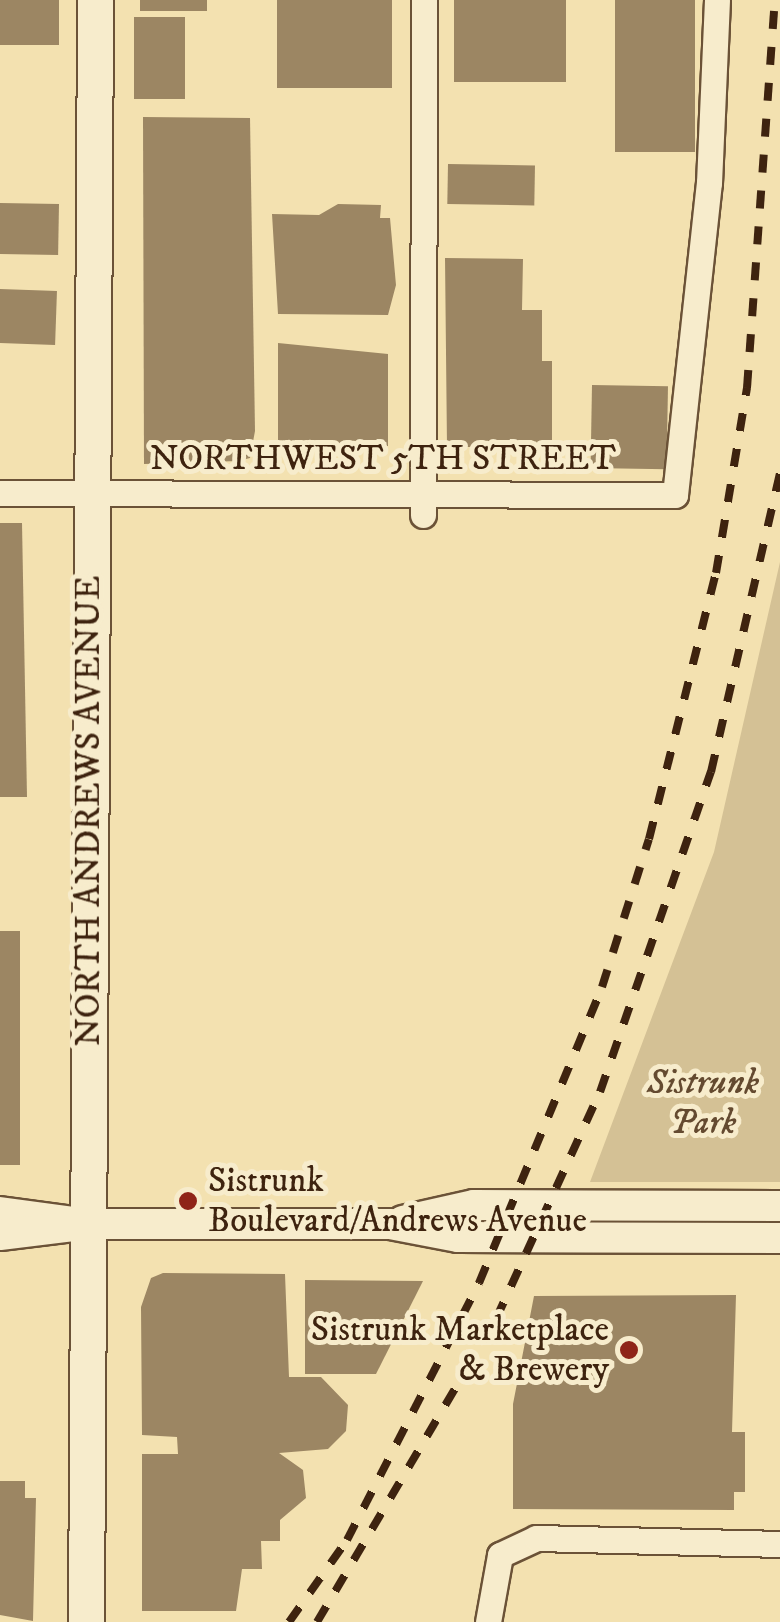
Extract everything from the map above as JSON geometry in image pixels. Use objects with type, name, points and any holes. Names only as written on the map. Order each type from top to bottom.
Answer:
[{"type":"main road","name":"NORTH ANDREWS AVENUE","points":[[86,1622],[94,0]]},
{"type":"street","points":[[422,504],[424,0]]},
{"type":"street","name":"NORTHWEST 5TH STREET","points":[[0,493],[422,504],[674,494],[709,183],[717,0]]},
{"type":"street","points":[[390,1224],[474,1205],[780,1206]]},
{"type":"street","points":[[0,1212],[89,1224]]},
{"type":"street","points":[[0,1235],[89,1224],[390,1224],[458,1237],[780,1238]]},
{"type":"street","points":[[488,1622],[500,1555],[536,1538],[780,1544]]},
{"type":"green space","name":"Sistrunk Park","points":[[780,562],[780,1182],[590,1182],[714,852]]},
{"type":"building","points":[[0,0],[59,0],[59,45],[0,45]]},
{"type":"building","points":[[140,0],[207,0],[207,11],[140,11]]},
{"type":"building","points":[[277,0],[392,0],[392,88],[277,88]]},
{"type":"building","points":[[454,0],[566,0],[566,82],[454,82]]},
{"type":"building","points":[[615,0],[695,0],[695,152],[615,152]]},
{"type":"building","points":[[134,17],[185,17],[185,99],[134,99]]},
{"type":"building","points":[[143,117],[250,118],[255,431],[250,458],[144,464]]},
{"type":"building","points":[[448,164],[535,166],[534,206],[447,204]]},
{"type":"building","points":[[0,203],[59,204],[58,255],[0,254]]},
{"type":"building","points":[[338,204],[381,205],[380,218],[390,218],[396,285],[388,315],[278,314],[272,214],[319,215]]},
{"type":"building","points":[[445,258],[523,259],[522,310],[542,310],[542,361],[552,361],[552,447],[447,447]]},
{"type":"building","points":[[0,289],[57,291],[55,345],[0,343]]},
{"type":"building","points":[[278,343],[388,354],[388,446],[361,446],[361,454],[278,447]]},
{"type":"building","points":[[592,385],[668,386],[667,469],[591,468]]},
{"type":"building","points":[[0,523],[22,523],[27,797],[0,797]]},
{"type":"building","points":[[0,931],[20,931],[20,1165],[0,1165]]},
{"type":"building","points":[[163,1273],[285,1274],[289,1377],[321,1377],[348,1405],[346,1431],[328,1449],[279,1453],[303,1470],[306,1498],[280,1520],[280,1541],[261,1541],[262,1569],[242,1569],[236,1611],[142,1611],[142,1454],[178,1454],[177,1437],[142,1435],[141,1307],[151,1278]]},
{"type":"building","points":[[305,1280],[423,1281],[376,1374],[305,1374]]},
{"type":"building","points":[[736,1295],[732,1432],[745,1432],[745,1492],[734,1492],[734,1510],[513,1509],[513,1404],[534,1296]]},
{"type":"building","points":[[0,1481],[25,1481],[25,1498],[36,1498],[33,1621],[0,1615]]},
{"type":"railway","points":[[289,1622],[347,1540],[479,1283],[602,987],[649,839],[716,573],[747,388],[775,0]]},
{"type":"railway","points":[[317,1622],[496,1319],[600,1092],[711,772],[780,472]]},
{"type":"place","name":"Sistrunk Boulevard/Andrews Avenue","points":[[188,1201]]},
{"type":"place","name":"Sistrunk Marketplace & Brewery","points":[[629,1350]]}]
